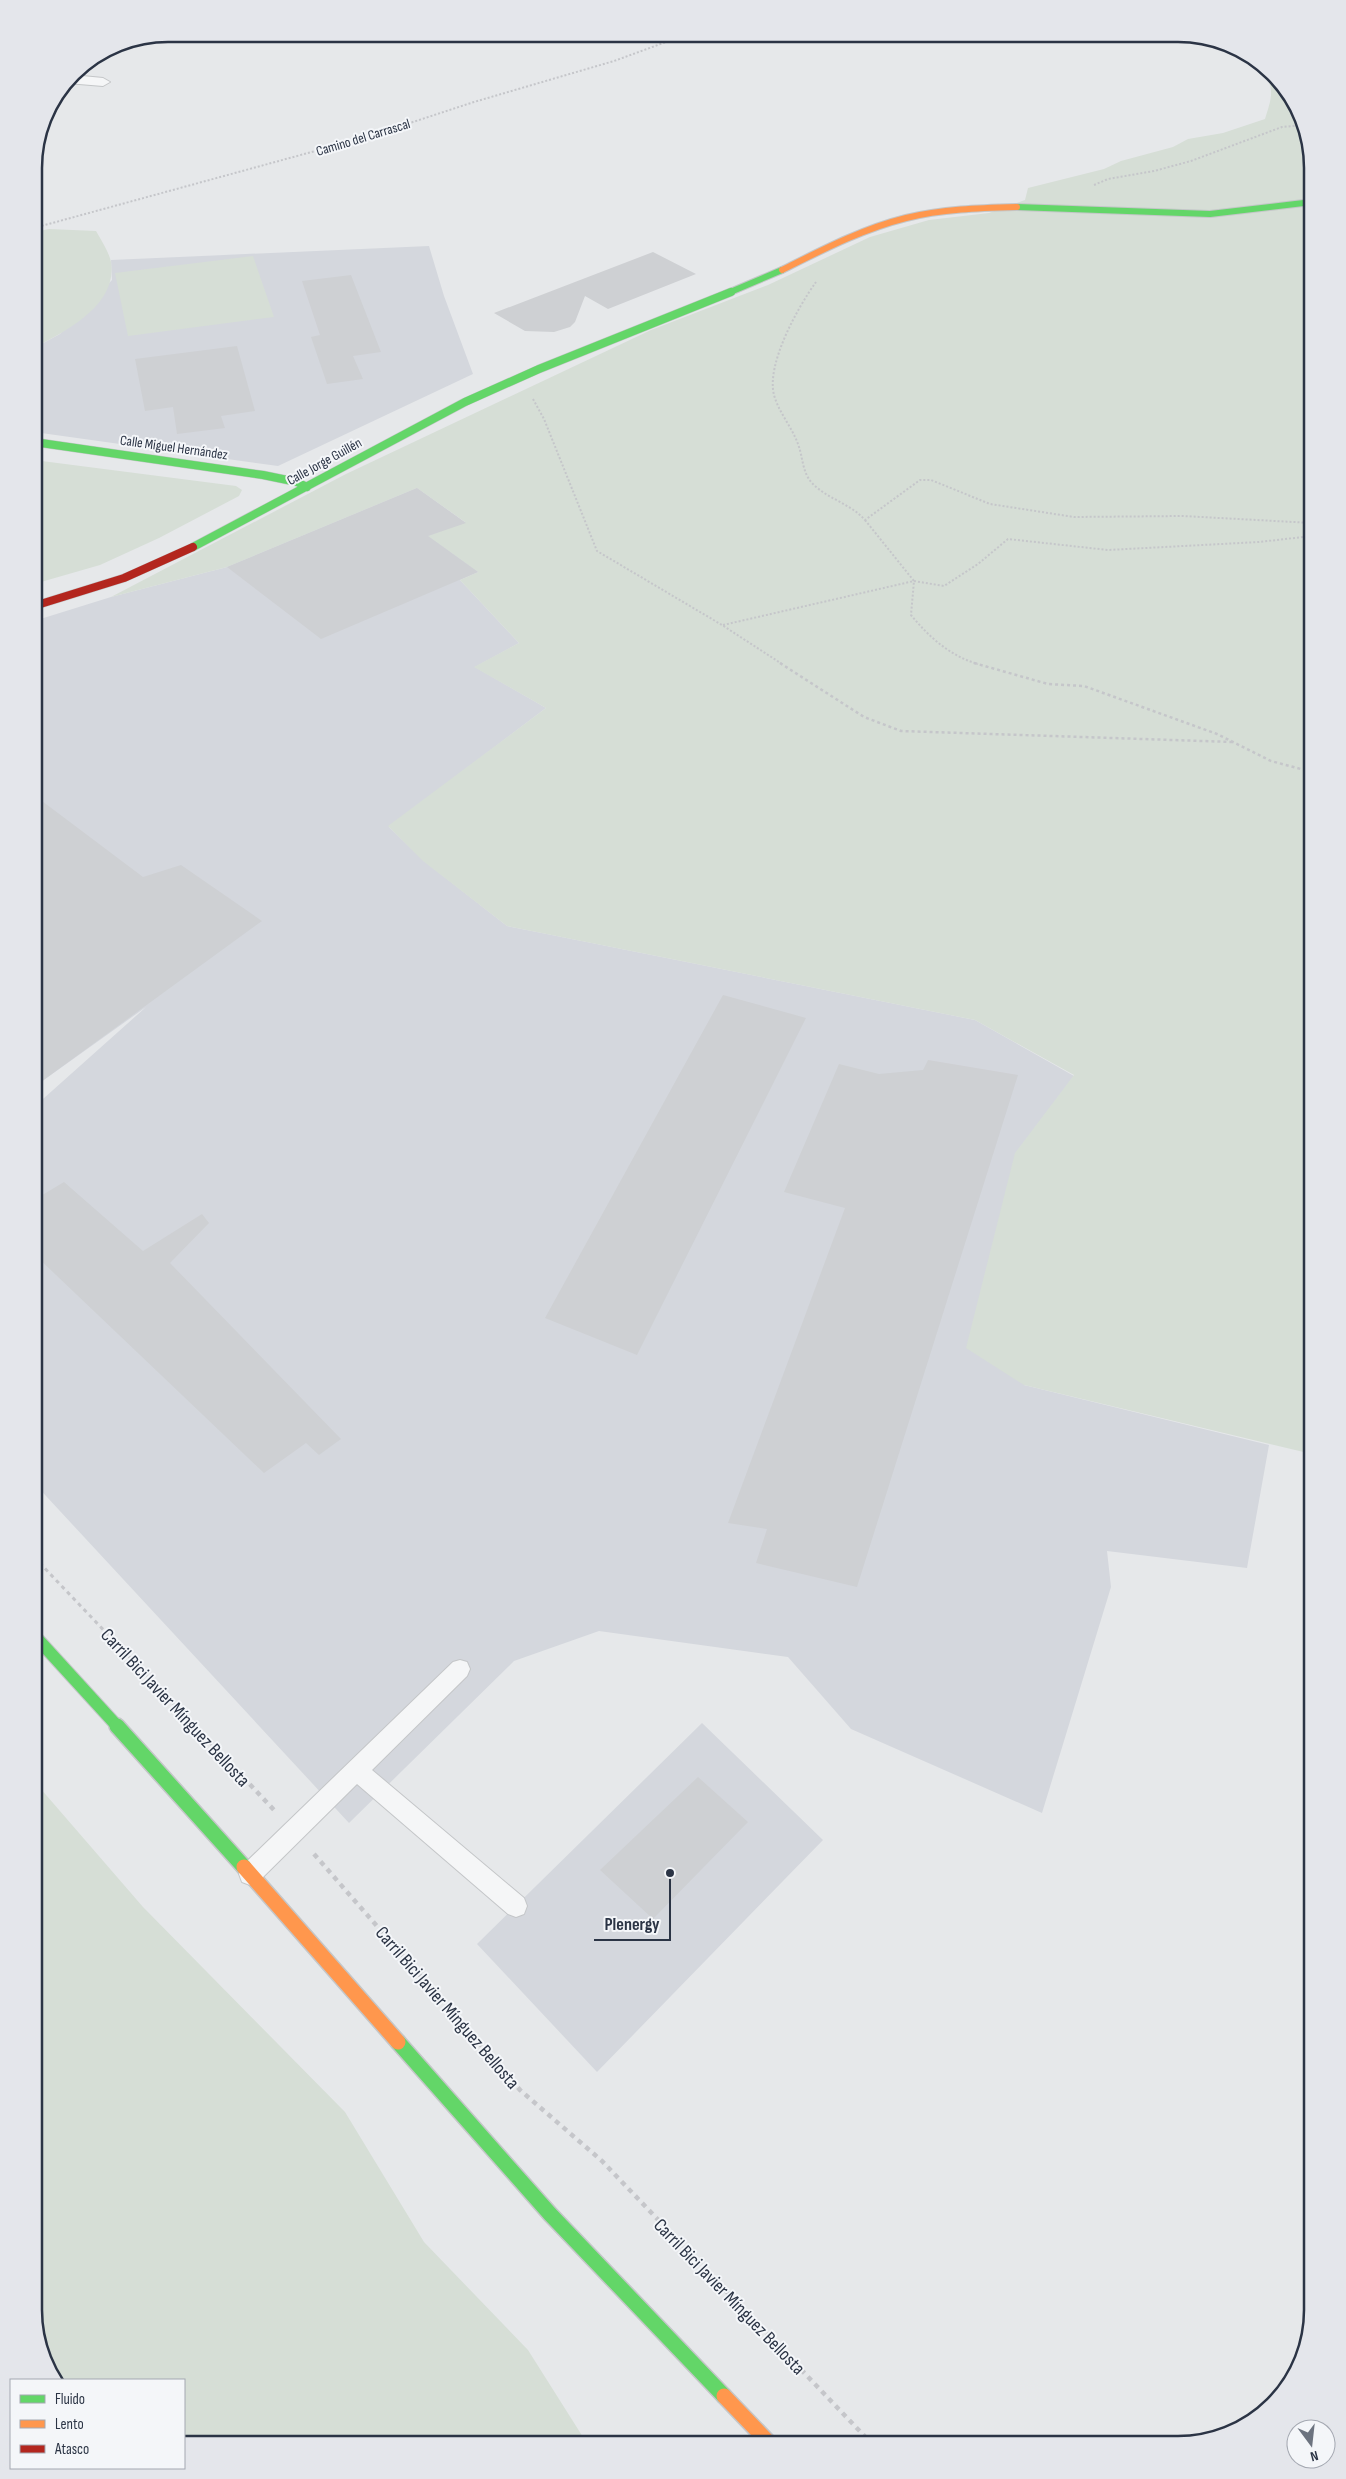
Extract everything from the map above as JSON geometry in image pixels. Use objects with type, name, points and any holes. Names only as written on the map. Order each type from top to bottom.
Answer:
[{"type":"street","points":[[78,80],[103,82]]},
{"type":"street","name":"Calle Jorge Guillén","points":[[43,603],[124,578],[244,523],[379,447],[521,377],[760,280],[862,232],[893,222],[921,215],[978,208],[1210,214],[1304,203]]},
{"type":"street","name":"Calle Miguel Hernández","points":[[43,443],[263,475],[297,482],[307,487]]},
{"type":"street","points":[[42,1644],[250,1874],[550,2214],[764,2437]]},
{"type":"lane","points":[[250,1874],[460,1669]]},
{"type":"lane","points":[[356,1770],[516,1906]]},
{"type":"path","name":"Camino del Carrascal","points":[[43,226],[370,136],[474,102],[614,61],[665,42]]},
{"type":"path","points":[[1092,187],[1102,180],[1154,171],[1204,156],[1253,139],[1282,125],[1296,125]]},
{"type":"path","points":[[828,249],[838,255],[814,284],[792,321],[779,356],[773,389],[797,443],[804,471],[813,485],[853,507],[914,581],[911,615],[926,633],[960,659],[1048,684],[1084,686],[1126,700],[1233,742],[1271,761],[1304,770]]},
{"type":"path","points":[[521,377],[544,419],[597,551],[722,625],[864,717],[901,731],[1233,742]]},
{"type":"path","points":[[865,520],[883,509],[920,480],[931,480],[990,504],[1074,517],[1183,516],[1304,523]]},
{"type":"path","points":[[722,625],[914,581],[944,586],[978,564],[1008,539],[1108,550],[1259,542],[1304,537]]},
{"type":"path","name":"Carril Bici Javier Mínguez Bellosta","points":[[42,1566],[293,1830],[520,2090],[602,2161],[865,2437]]},
{"type":"shaded area","points":[[1265,78],[1277,92],[1287,106],[1294,120],[1301,144],[1304,169],[1304,1452],[1024,1385],[966,1348],[1015,1153],[1074,1075],[975,1020],[507,926],[423,861],[388,826],[546,708],[474,667],[519,643],[460,580],[478,572],[428,536],[465,522],[417,488],[227,567],[111,597],[346,474],[651,330],[768,285],[870,237],[929,220],[989,213],[1025,200],[1028,188],[1104,169],[1121,161],[1173,147],[1188,139],[1223,133],[1265,119],[1271,97],[1268,81]]},
{"type":"shaded area","points":[[43,230],[96,231],[110,258],[111,277],[106,291],[98,304],[87,315],[43,343]]},
{"type":"shaded area","points":[[429,246],[444,296],[473,374],[278,466],[43,433],[43,343],[60,334],[112,280],[111,260]]},
{"type":"shaded area","points":[[253,256],[274,317],[128,336],[115,273]]},
{"type":"shaded area","points":[[43,461],[236,486],[242,490],[239,496],[159,538],[100,565],[43,581]]},
{"type":"shaded area","points":[[417,488],[466,523],[478,572],[460,580],[519,643],[475,667],[546,708],[389,827],[424,861],[507,926],[975,1020],[1074,1076],[1015,1154],[1024,1385],[1269,1445],[1247,1568],[1107,1551],[1111,1587],[1042,1813],[851,1729],[788,1657],[599,1631],[514,1661],[349,1823],[42,1492],[43,1099],[146,1007],[43,1081],[43,618],[111,597],[227,567]]},
{"type":"shaded area","points":[[702,1723],[823,1840],[597,2072],[477,1944]]},
{"type":"shaded area","points":[[42,1791],[143,1907],[345,2112],[424,2242],[528,2350],[583,2436],[185,2436],[185,2379],[63,2379],[52,2359],[47,2343],[42,2310]]},
{"type":"building","points":[[653,252],[696,274],[608,309],[585,296],[575,322],[570,327],[554,332],[525,331],[494,313]]},
{"type":"building","points":[[351,275],[381,352],[353,356],[363,379],[327,384],[311,337],[320,335],[302,281]]},
{"type":"building","points":[[237,346],[255,411],[221,416],[225,428],[177,434],[173,407],[145,411],[135,359]]},
{"type":"building","points":[[417,488],[466,523],[428,536],[478,572],[321,639],[227,567]]},
{"type":"building","points":[[43,802],[143,877],[181,865],[262,921],[43,1081]]},
{"type":"building","points":[[723,995],[806,1018],[637,1355],[545,1318]]},
{"type":"building","points":[[928,1060],[1018,1075],[857,1587],[756,1563],[767,1529],[728,1523],[845,1208],[784,1192],[839,1064],[879,1074],[923,1070]]},
{"type":"building","points":[[64,1182],[143,1251],[202,1214],[209,1223],[170,1263],[341,1439],[319,1455],[306,1443],[264,1473],[42,1262],[43,1195]]},
{"type":"building","points":[[698,1777],[748,1822],[653,1919],[600,1870]]},
{"type":"traffic: fast","points":[[1017,207],[1210,214],[1304,203]]},
{"type":"traffic: fast","points":[[193,547],[465,402],[539,369],[713,300],[782,270]]},
{"type":"traffic: fast","points":[[43,443],[263,475],[297,482],[307,487]]},
{"type":"traffic: fast","points":[[42,1644],[244,1867]]},
{"type":"traffic: fast","points":[[398,2042],[550,2214],[724,2396]]},
{"type":"traffic: slow","points":[[782,270],[849,238],[891,222],[922,214],[954,210],[1017,207]]},
{"type":"traffic: slow","points":[[244,1867],[398,2042]]},
{"type":"traffic: slow","points":[[724,2396],[763,2437]]},
{"type":"traffic: jam","points":[[43,603],[124,578],[193,547]]},
{"type":"place","name":"Plenergy","points":[[670,1873]]}]
